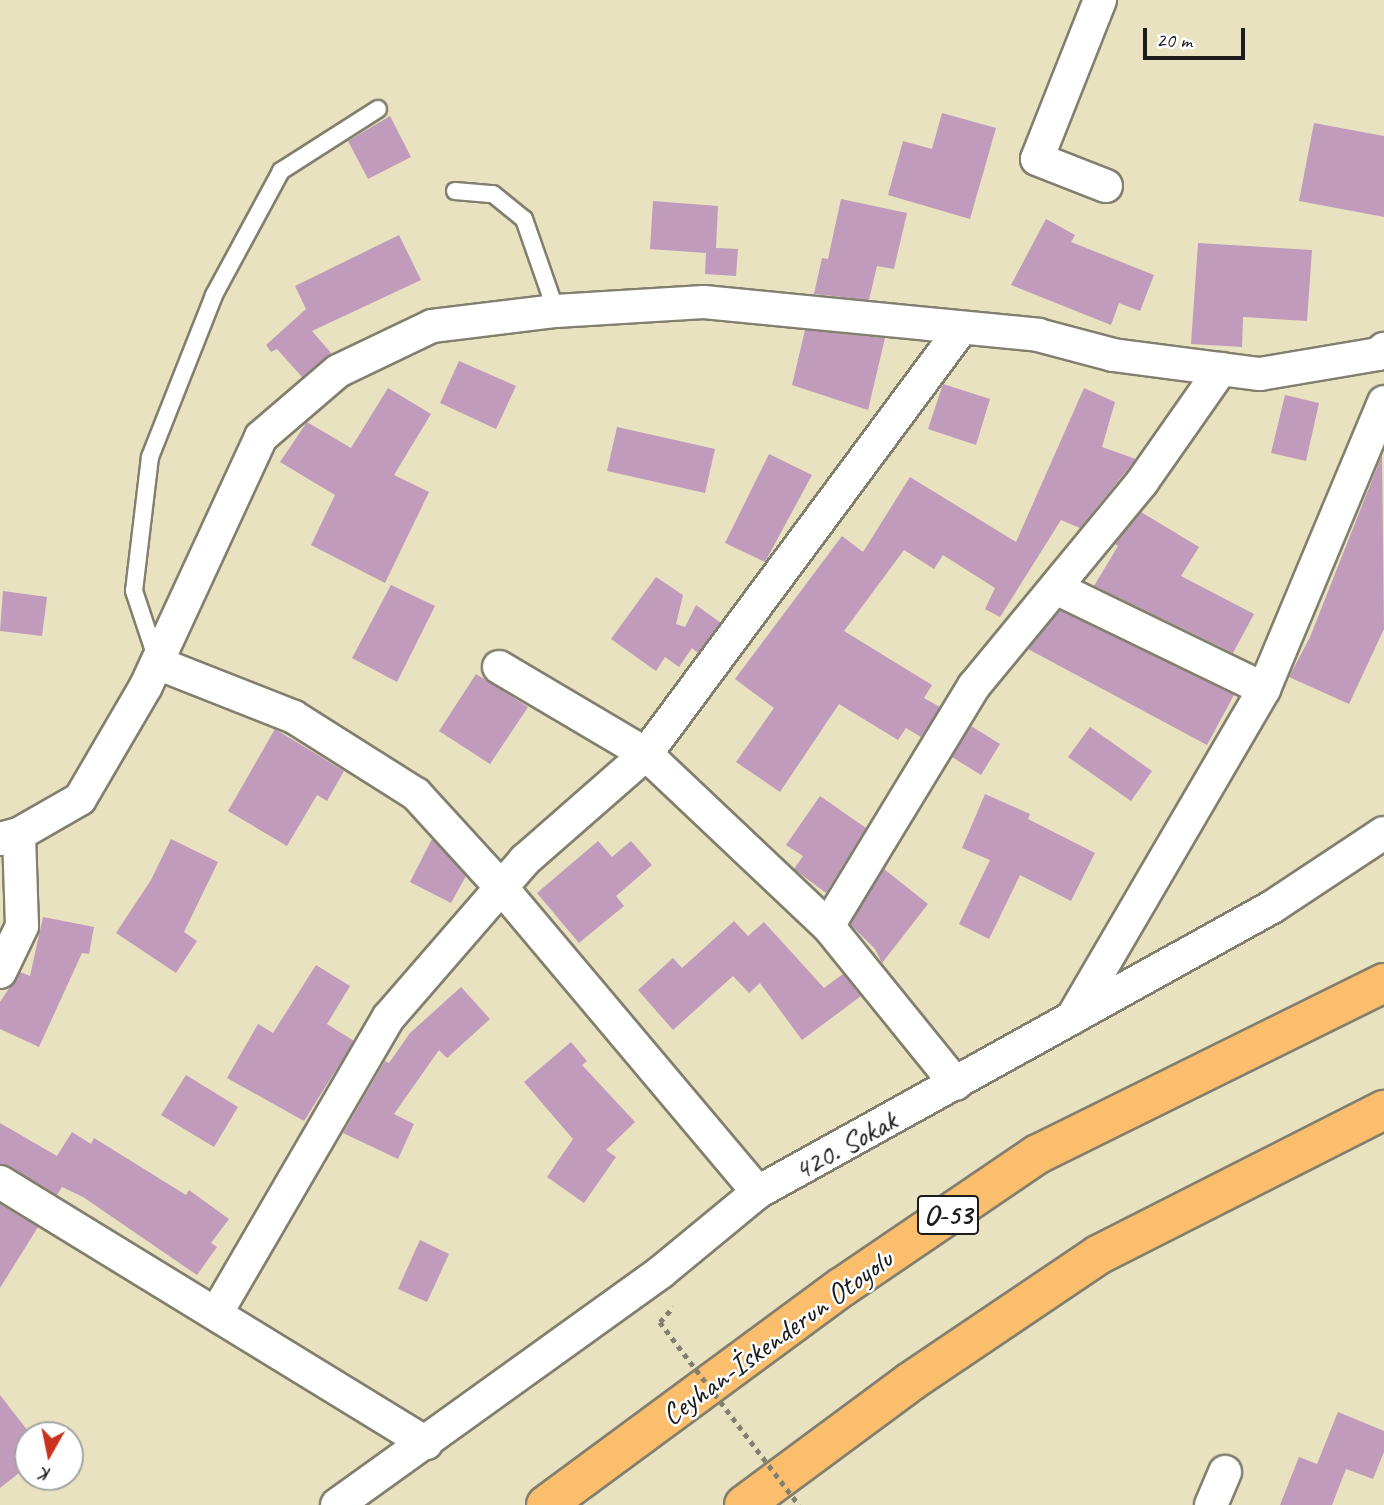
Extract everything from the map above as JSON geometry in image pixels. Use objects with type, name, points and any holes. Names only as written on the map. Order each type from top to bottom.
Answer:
[{"type":"highway","name":"Ceyhan-İskenderun Otoyolu","points":[[546,1505],[842,1287],[1038,1154],[1384,983]]},
{"type":"highway","points":[[744,1505],[910,1382],[1098,1255],[1384,1110]]},
{"type":"street","points":[[1100,0],[1037,159],[1106,186]]},
{"type":"street","points":[[0,972],[22,926],[9,836],[80,799],[157,663],[261,437],[338,371],[432,326],[556,311],[704,302],[1038,335],[1113,355],[1260,374],[1378,354],[1384,349]]},
{"type":"street","points":[[217,1312],[389,1017],[525,860],[646,754],[961,329]]},
{"type":"street","points":[[828,926],[974,686],[1142,482],[1221,369]]},
{"type":"street","points":[[1071,1018],[1264,689],[1384,402]]},
{"type":"street","points":[[1056,589],[1264,689]]},
{"type":"street","points":[[157,663],[294,717],[416,794],[501,887],[758,1192]]},
{"type":"street","points":[[499,667],[646,754],[828,926],[956,1084]]},
{"type":"street","name":"420. Sokak","points":[[337,1505],[661,1272],[758,1192],[1272,907],[1384,833]]},
{"type":"street","points":[[0,1182],[217,1312],[426,1443]]},
{"type":"street","points":[[1211,1505],[1225,1472]]},
{"type":"lane","points":[[157,663],[134,591],[150,457],[214,295],[281,171],[378,110]]},
{"type":"lane","points":[[456,191],[493,194],[524,219],[556,311]]},
{"type":"path","points":[[660,1322],[799,1505]]},
{"type":"building","points":[[942,113],[996,128],[970,219],[888,195],[903,141],[932,149]]},
{"type":"building","points":[[390,116],[411,157],[368,179],[348,141]]},
{"type":"building","points":[[1314,123],[1384,136],[1384,217],[1299,201]]},
{"type":"building","points":[[841,199],[907,213],[894,269],[877,266],[869,300],[814,294],[822,258],[828,259]]},
{"type":"building","points":[[653,201],[718,206],[716,248],[738,249],[736,276],[705,274],[706,253],[650,249]]},
{"type":"building","points":[[1046,219],[1075,235],[1071,242],[1154,275],[1140,311],[1119,303],[1111,325],[1011,285]]},
{"type":"building","points":[[399,235],[421,280],[312,331],[331,353],[302,377],[277,349],[271,352],[266,345],[306,309],[295,286]]},
{"type":"building","points":[[1198,243],[1312,250],[1307,321],[1243,317],[1242,347],[1191,344]]},
{"type":"building","points":[[805,330],[885,338],[868,410],[792,385]]},
{"type":"building","points":[[459,361],[516,386],[496,429],[440,403]]},
{"type":"building","points":[[943,384],[990,399],[976,445],[928,429]]},
{"type":"building","points":[[388,388],[431,414],[394,475],[429,492],[385,583],[311,545],[335,495],[280,462],[307,422],[351,448]]},
{"type":"building","points":[[1084,388],[1115,402],[1102,447],[1136,459],[1080,528],[1061,520],[1000,617],[985,609],[995,588],[943,555],[934,569],[904,550],[844,631],[932,685],[924,698],[940,707],[921,737],[906,728],[898,740],[839,704],[780,792],[736,762],[774,708],[735,679],[842,536],[863,552],[910,477],[1016,542]]},
{"type":"building","points":[[1285,395],[1319,403],[1306,461],[1271,453]]},
{"type":"building","points":[[617,427],[715,449],[705,493],[607,471]]},
{"type":"building","points":[[769,454],[812,475],[765,562],[725,543]]},
{"type":"building","points":[[1382,455],[1384,629],[1349,704],[1289,677],[1310,637]]},
{"type":"building","points":[[1141,512],[1199,547],[1181,576],[1254,614],[1233,653],[1094,586],[1118,546],[1115,544]]},
{"type":"building","points":[[656,577],[683,595],[676,624],[685,627],[696,605],[721,623],[698,653],[692,648],[679,667],[665,657],[656,671],[611,639]]},
{"type":"building","points":[[391,585],[435,606],[397,682],[352,658]]},
{"type":"building","points":[[3,591],[47,597],[42,636],[0,631]]},
{"type":"building","points":[[1060,610],[1234,695],[1207,745],[1028,649]]},
{"type":"building","points":[[476,674],[528,707],[490,764],[439,731]]},
{"type":"building","points":[[971,726],[1000,744],[981,775],[952,757]]},
{"type":"building","points":[[1090,727],[1152,771],[1131,801],[1068,757]]},
{"type":"building","points":[[275,729],[344,771],[327,801],[317,795],[287,846],[228,811]]},
{"type":"building","points":[[985,794],[1030,814],[1028,819],[1095,853],[1071,901],[1020,875],[989,939],[959,924],[990,860],[962,848]]},
{"type":"building","points":[[820,796],[866,828],[826,893],[794,869],[803,856],[786,845]]},
{"type":"building","points":[[171,839],[218,862],[184,932],[197,941],[176,973],[116,933],[151,880]]},
{"type":"building","points":[[432,839],[466,876],[451,903],[410,882]]},
{"type":"building","points":[[598,841],[612,857],[631,841],[652,865],[616,896],[624,906],[579,943],[537,893]]},
{"type":"building","points":[[884,869],[928,904],[882,963],[875,949],[850,924]]},
{"type":"building","points":[[43,917],[94,927],[89,954],[82,953],[39,1047],[0,1029],[0,1002],[20,972],[30,976]]},
{"type":"building","points":[[734,921],[748,936],[764,922],[824,988],[843,974],[861,996],[802,1040],[760,983],[749,993],[733,976],[673,1030],[638,990],[673,958],[682,968]]},
{"type":"building","points":[[316,965],[350,986],[327,1024],[354,1041],[304,1121],[227,1078],[258,1024],[273,1033]]},
{"type":"building","points":[[461,987],[490,1019],[447,1058],[439,1050],[394,1114],[414,1124],[398,1159],[343,1133],[385,1061],[389,1063],[410,1033]]},
{"type":"building","points":[[571,1042],[587,1061],[582,1065],[635,1122],[606,1150],[616,1157],[584,1203],[547,1177],[573,1139],[524,1082]]},
{"type":"building","points":[[186,1075],[238,1107],[214,1147],[161,1115]]},
{"type":"building","points":[[0,1123],[57,1156],[72,1132],[91,1144],[94,1138],[186,1195],[189,1190],[229,1219],[211,1243],[217,1247],[197,1275],[83,1197],[62,1187],[57,1195],[0,1164]]},
{"type":"building","points":[[0,1204],[38,1227],[0,1288]]},
{"type":"building","points":[[420,1240],[449,1254],[427,1302],[398,1289]]},
{"type":"building","points":[[0,1395],[20,1421],[14,1421],[14,1477],[0,1488]]},
{"type":"building","points":[[1338,1412],[1384,1431],[1384,1452],[1373,1479],[1346,1469],[1332,1505],[1280,1505],[1299,1457],[1317,1464]]}]
